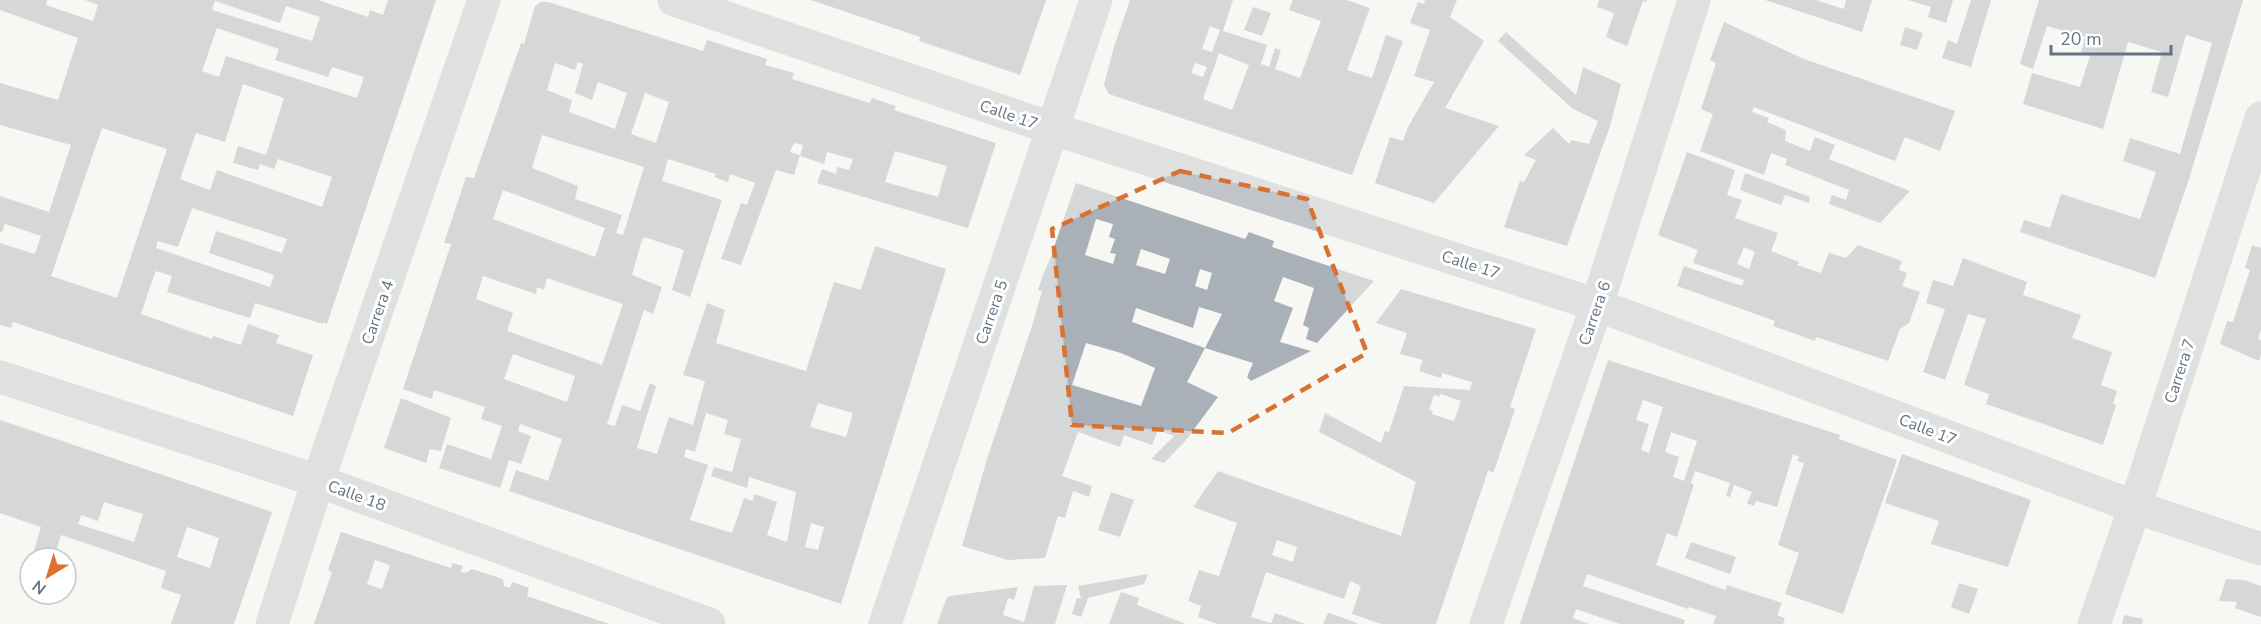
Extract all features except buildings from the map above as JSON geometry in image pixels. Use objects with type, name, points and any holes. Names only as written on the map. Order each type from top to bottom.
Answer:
[{"type":"street","name":"Carrera 4","points":[[272,624],[318,481],[484,0]]},
{"type":"street","name":"Calle 17","points":[[674,0],[1054,129],[1597,305],[2135,507],[2261,549]]},
{"type":"street","name":"Carrera 5","points":[[885,624],[1096,0]]},
{"type":"street","name":"Carrera 6","points":[[1486,624],[1597,305],[1694,0]]},
{"type":"street","name":"Carrera 7","points":[[2094,624],[2135,507],[2261,118]]},
{"type":"street","name":"Calle 18","points":[[0,377],[318,481],[709,624]]},
{"type":"highlighted area","points":[[1180,171],[1307,199],[1367,353],[1228,433],[1072,425],[1052,229]]}]
